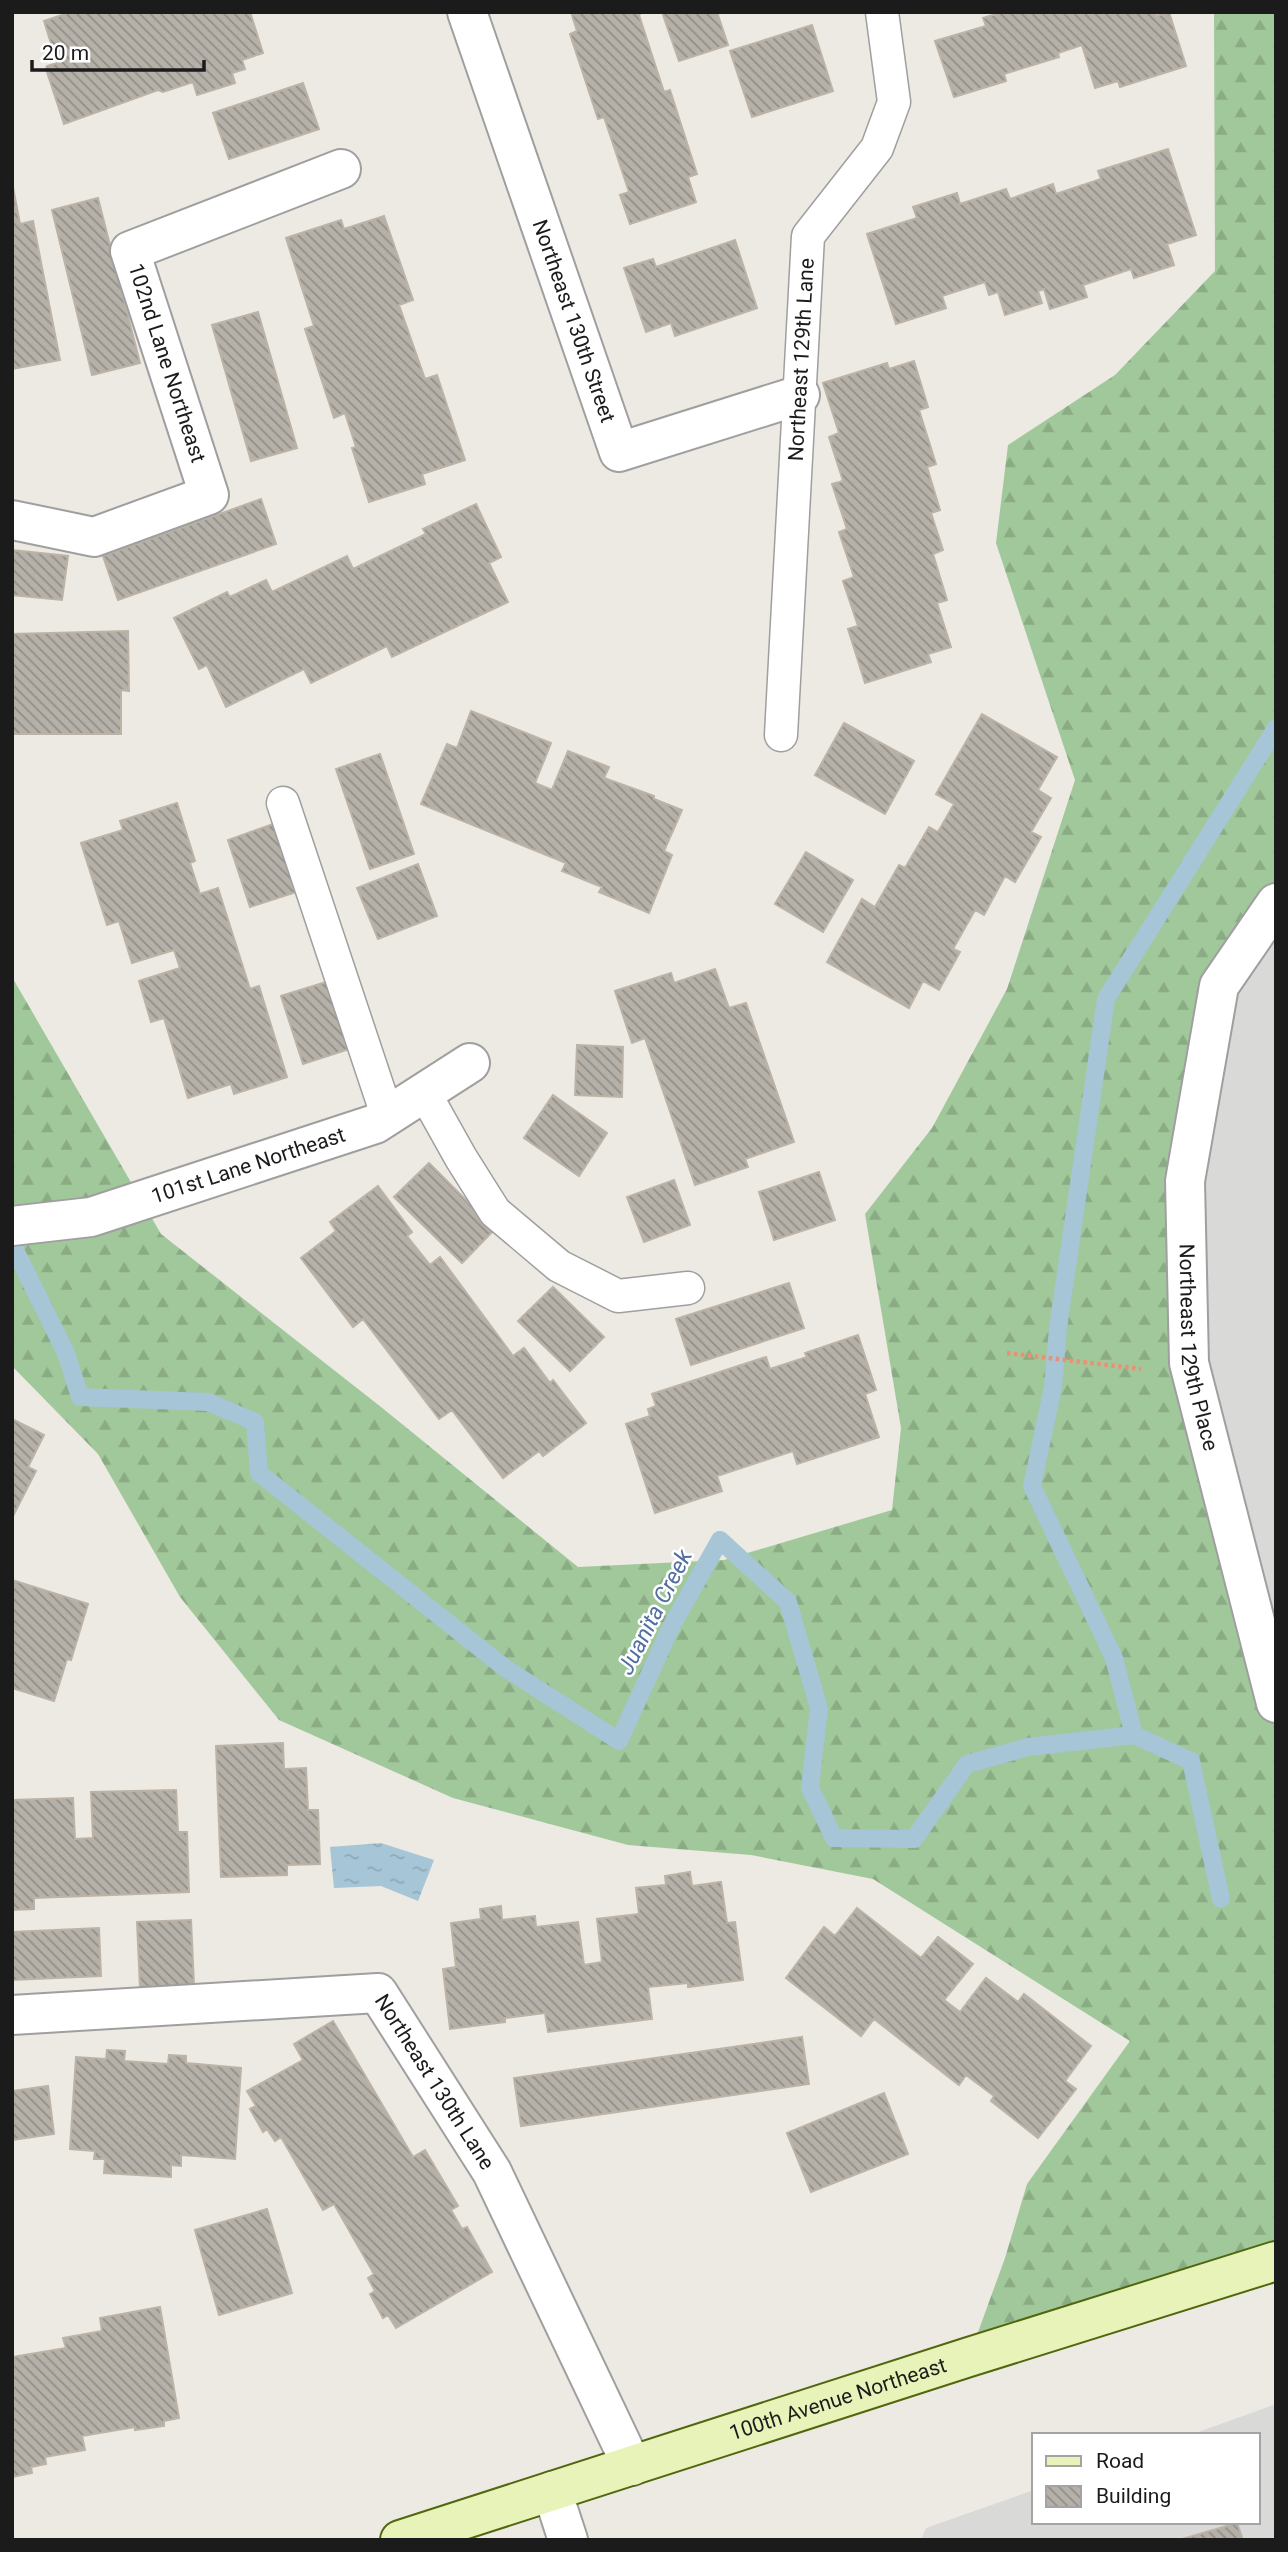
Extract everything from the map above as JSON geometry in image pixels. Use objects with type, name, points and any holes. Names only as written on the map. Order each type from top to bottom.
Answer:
[{"type":"main road","name":"100th Avenue Northeast","points":[[400,2540],[1276,2261]]},
{"type":"street","name":"Northeast 130th Street","points":[[467,12],[619,452],[800,395]]},
{"type":"street","name":"102nd Lane Northeast","points":[[12,520],[94,537],[209,495],[130,251],[341,169]]},
{"type":"street","name":"Northeast 129th Place","points":[[1276,903],[1219,986],[1185,1181],[1189,1363],[1276,1703]]},
{"type":"street","name":"101st Lane Northeast","points":[[12,1226],[91,1217],[375,1124],[470,1063]]},
{"type":"street","name":"Northeast 130th Lane","points":[[12,2015],[379,1993],[492,2172],[632,2466]]},
{"type":"street","points":[[552,2491],[568,2540]]},
{"type":"lane","name":"Northeast 129th Lane","points":[[781,735],[808,236],[877,148],[894,102],[882,12]]},
{"type":"lane","points":[[282,803],[387,1115]]},
{"type":"lane","points":[[425,1092],[461,1158],[495,1212],[559,1266],[618,1296],[688,1288]]},
{"type":"path","points":[[1007,1353],[1153,1370]]},
{"type":"shaded area","points":[[1276,903],[1276,1703],[1189,1363],[1219,986]]},
{"type":"shaded area","points":[[1276,2404],[1276,2540],[921,2540],[926,2528],[1032,2491],[1032,2524],[1260,2524],[1260,2433],[1196,2433]]},
{"type":"green space","points":[[1214,12],[1276,12],[1276,903],[1219,986],[1189,1363],[1276,1703],[1276,2261],[969,2357],[1005,2258],[1027,2184],[1130,2041],[873,1879],[751,1855],[628,1845],[453,1798],[279,1720],[180,1597],[98,1454],[12,1366],[12,977],[161,1234],[578,1567],[724,1560],[892,1510],[901,1428],[865,1214],[932,1128],[1007,989],[1075,780],[996,543],[1008,445],[1115,375],[1215,271]]},
{"type":"water","points":[[381,1843],[434,1860],[418,1901],[381,1886],[334,1888],[330,1847]]},
{"type":"building","points":[[71,12],[250,12],[263,53],[242,60],[245,69],[232,73],[235,83],[197,95],[193,82],[163,92],[158,90],[64,124],[46,69],[47,66],[57,63],[44,21]]},
{"type":"building","points":[[571,12],[642,12],[639,15],[664,92],[670,90],[697,174],[688,177],[696,202],[630,224],[620,195],[629,192],[604,117],[598,119],[570,34],[577,31]]},
{"type":"building","points":[[662,12],[717,12],[728,45],[679,61]]},
{"type":"building","points":[[1003,12],[1155,12],[1156,16],[1169,12],[1186,66],[1120,87],[1118,81],[1095,88],[1082,45],[1058,53],[1059,57],[1004,74],[1006,81],[954,97],[935,41],[986,26],[983,18]]},
{"type":"building","points":[[812,25],[833,91],[752,117],[730,51]]},
{"type":"building","points":[[303,83],[319,129],[229,159],[213,113]]},
{"type":"building","points":[[1168,149],[1196,235],[1167,244],[1174,265],[1134,278],[1131,269],[1083,285],[1087,297],[1050,309],[1044,289],[1038,291],[1042,303],[1005,315],[998,292],[989,295],[985,282],[942,296],[946,308],[896,324],[867,234],[917,218],[913,207],[957,193],[960,204],[1006,189],[1010,199],[1053,184],[1056,194],[1101,179],[1098,171]]},
{"type":"building","points":[[12,182],[20,224],[33,221],[60,360],[12,369]]},
{"type":"building","points":[[98,198],[140,363],[92,375],[52,210]]},
{"type":"building","points":[[384,216],[413,300],[399,305],[425,379],[437,375],[465,460],[422,474],[425,484],[369,502],[352,448],[356,447],[345,413],[334,418],[305,329],[314,326],[286,238],[341,220],[344,229]]},
{"type":"building","points":[[735,240],[757,308],[675,336],[671,323],[646,332],[624,268],[653,259],[656,267]]},
{"type":"building","points":[[258,312],[297,448],[251,461],[212,325]]},
{"type":"building","points":[[914,361],[928,407],[919,410],[936,464],[927,467],[940,510],[931,513],[943,550],[933,554],[947,600],[937,603],[951,647],[928,654],[931,662],[865,683],[848,629],[858,626],[843,581],[854,577],[839,532],[847,529],[832,484],[843,481],[829,437],[839,433],[823,383],[887,363],[889,369]]},
{"type":"building","points":[[261,499],[276,544],[118,600],[103,556]]},
{"type":"building","points":[[476,504],[501,557],[489,563],[508,602],[392,657],[387,646],[311,683],[304,669],[226,707],[207,665],[199,669],[174,618],[227,592],[230,597],[266,580],[272,592],[347,556],[353,569],[426,534],[423,529]]},
{"type":"building","points":[[12,550],[68,556],[62,600],[12,595]]},
{"type":"building","points":[[128,631],[129,691],[121,690],[121,734],[12,734],[12,634]]},
{"type":"building","points":[[471,711],[551,743],[535,783],[552,790],[568,751],[609,767],[604,778],[654,796],[654,799],[682,810],[664,851],[672,855],[649,913],[599,892],[602,887],[562,871],[566,863],[421,804],[447,744],[457,748]]},
{"type":"building","points":[[982,714],[1057,757],[1038,790],[1051,798],[1031,832],[1041,837],[1015,882],[1005,876],[984,915],[975,910],[953,949],[960,952],[939,990],[923,981],[909,1008],[827,962],[862,899],[875,907],[899,865],[905,868],[929,827],[938,832],[954,804],[936,794]]},
{"type":"building","points":[[844,723],[914,761],[885,814],[815,775]]},
{"type":"building","points":[[380,754],[414,854],[370,869],[336,769]]},
{"type":"building","points":[[177,803],[195,861],[190,863],[200,894],[218,888],[250,989],[259,986],[287,1077],[234,1094],[231,1084],[188,1098],[164,1018],[151,1022],[139,981],[180,968],[174,950],[132,963],[119,921],[107,925],[81,843],[123,830],[120,821]]},
{"type":"building","points":[[273,824],[296,892],[250,907],[228,840]]},
{"type":"building","points":[[806,852],[853,880],[823,932],[775,904]]},
{"type":"building","points":[[418,864],[437,916],[378,939],[357,888]]},
{"type":"building","points":[[715,969],[729,1008],[746,1003],[794,1142],[745,1159],[748,1167],[695,1185],[645,1038],[632,1043],[615,991],[671,973],[674,983]]},
{"type":"building","points":[[326,982],[349,1049],[303,1064],[281,996]]},
{"type":"building","points":[[577,1045],[623,1047],[622,1097],[575,1095]]},
{"type":"building","points":[[553,1095],[607,1133],[579,1176],[524,1138]]},
{"type":"building","points":[[429,1163],[495,1229],[462,1263],[394,1197]]},
{"type":"building","points":[[819,1172],[835,1220],[774,1240],[759,1192]]},
{"type":"building","points":[[674,1180],[690,1225],[644,1242],[627,1197]]},
{"type":"building","points":[[378,1186],[412,1232],[407,1236],[430,1265],[440,1257],[513,1356],[524,1348],[550,1383],[553,1380],[586,1423],[543,1456],[539,1451],[503,1478],[452,1410],[439,1419],[363,1319],[353,1327],[301,1258],[336,1231],[330,1222]]},
{"type":"building","points":[[789,1283],[804,1328],[691,1365],[676,1319]]},
{"type":"building","points":[[553,1287],[604,1337],[570,1371],[518,1321]]},
{"type":"building","points":[[858,1335],[876,1390],[865,1394],[879,1437],[797,1464],[793,1451],[717,1476],[722,1491],[655,1513],[626,1424],[650,1416],[648,1409],[656,1406],[652,1394],[766,1357],[770,1369],[807,1357],[805,1353]]},
{"type":"building","points":[[12,1419],[44,1435],[28,1467],[36,1471],[12,1518]]},
{"type":"building","points":[[12,1580],[88,1604],[71,1660],[67,1659],[54,1701],[12,1688]]},
{"type":"building","points":[[283,1743],[284,1769],[306,1768],[308,1810],[318,1810],[320,1864],[287,1865],[287,1875],[221,1877],[216,1746]]},
{"type":"building","points":[[176,1790],[178,1832],[187,1832],[189,1892],[34,1898],[34,1909],[12,1910],[12,1800],[73,1798],[75,1839],[93,1838],[91,1792]]},
{"type":"building","points":[[690,1872],[692,1886],[721,1882],[727,1923],[735,1922],[743,1980],[688,1987],[688,1983],[648,1987],[652,2019],[548,2032],[545,2013],[505,2018],[505,2022],[450,2029],[443,1969],[456,1967],[451,1923],[481,1919],[480,1909],[501,1906],[502,1920],[535,1916],[536,1927],[578,1922],[584,1965],[602,1962],[597,1919],[639,1914],[636,1888],[666,1885],[665,1876]]},
{"type":"building","points":[[857,1908],[921,1958],[938,1937],[973,1964],[944,2000],[960,2012],[986,1978],[1018,2002],[1024,1994],[1091,2046],[1065,2081],[1076,2089],[1038,2138],[991,2101],[994,2096],[966,2075],[959,2085],[874,2019],[861,2036],[786,1978],[824,1927],[835,1936]]},
{"type":"building","points":[[191,1920],[194,1985],[140,1988],[137,1922]]},
{"type":"building","points":[[99,1928],[101,1976],[12,1980],[12,1932]]},
{"type":"building","points":[[333,2021],[413,2157],[425,2150],[458,2206],[451,2210],[462,2229],[467,2227],[492,2272],[396,2328],[388,2315],[383,2318],[370,2294],[375,2291],[368,2278],[374,2274],[334,2204],[323,2210],[281,2137],[275,2141],[267,2129],[263,2132],[250,2109],[256,2106],[247,2091],[303,2060],[294,2044]]},
{"type":"building","points":[[802,2037],[809,2084],[521,2126],[514,2078]]},
{"type":"building","points":[[107,2050],[125,2051],[124,2061],[168,2064],[169,2055],[186,2056],[186,2063],[241,2068],[235,2159],[181,2155],[181,2166],[171,2165],[171,2177],[104,2173],[105,2159],[94,2159],[95,2151],[70,2149],[76,2057],[106,2059]]},
{"type":"building","points":[[48,2086],[54,2134],[12,2140],[12,2091]]},
{"type":"building","points":[[884,2093],[908,2154],[811,2192],[787,2133]]},
{"type":"building","points":[[267,2209],[292,2293],[219,2315],[195,2230]]},
{"type":"building","points":[[160,2307],[179,2418],[164,2421],[164,2426],[135,2430],[135,2427],[82,2436],[85,2450],[45,2457],[46,2464],[31,2467],[32,2473],[12,2477],[12,2357],[66,2348],[63,2338],[102,2331],[100,2318]]},
{"type":"building","points":[[1237,2524],[1243,2540],[1179,2540]]},
{"type":"waterway","points":[[1134,1735],[1114,1658],[1032,1486],[1053,1387],[1058,1328],[1106,999],[1276,728]]},
{"type":"waterway","name":"Juanita Creek","points":[[12,1244],[66,1353],[80,1397],[208,1402],[255,1422],[259,1473],[505,1668],[619,1741],[672,1625],[720,1540],[788,1602],[819,1708],[810,1788],[834,1838],[914,1839],[967,1764],[1028,1747],[1134,1735],[1191,1761],[1221,1899]]}]
